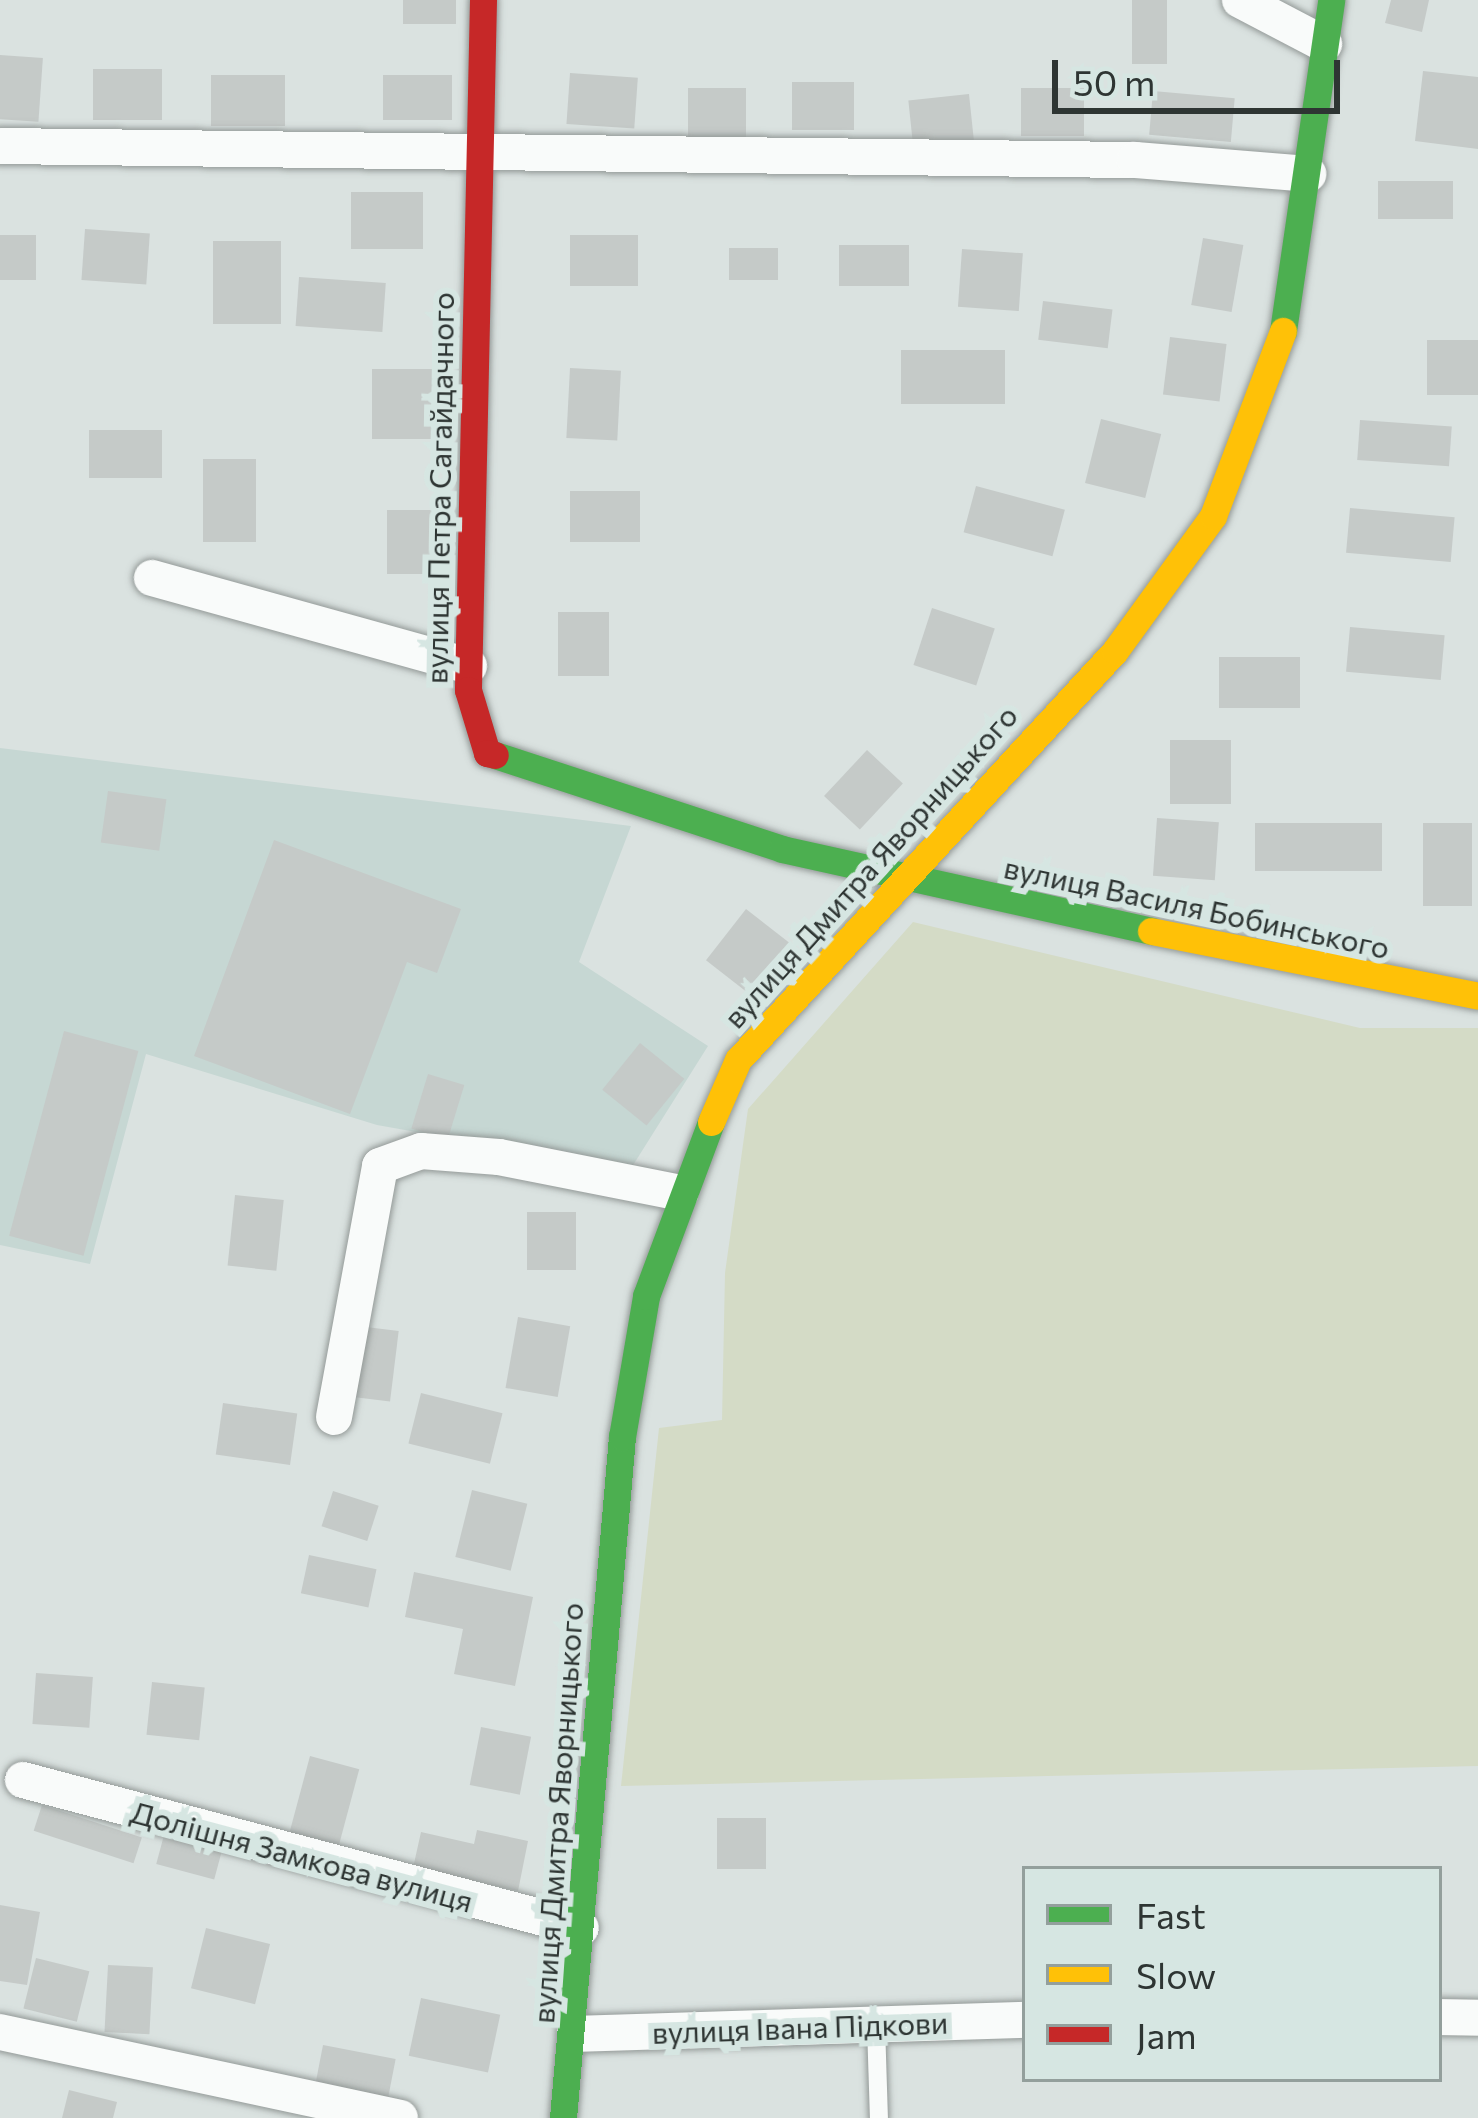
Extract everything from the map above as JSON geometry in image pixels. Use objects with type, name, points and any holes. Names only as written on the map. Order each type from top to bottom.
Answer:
[{"type":"street","name":"вулиця Петра Сагайдачного","points":[[482,0],[469,667],[477,739],[499,763],[903,879]]},
{"type":"street","points":[[1240,0],[1324,44]]},
{"type":"street","name":"вулиця Дмитра Яворницького","points":[[563,2118],[575,2034],[622,1437],[646,1295],[680,1192],[738,1060],[1115,651],[1213,516],[1279,357],[1331,0]]},
{"type":"street","points":[[0,146],[1135,160],[1308,174]]},
{"type":"street","points":[[152,578],[469,667]]},
{"type":"street","name":"вулиця Василя Бобинського","points":[[903,879],[1478,996]]},
{"type":"street","points":[[334,1417],[380,1166],[422,1151],[499,1157],[680,1192]]},
{"type":"street","name":"Долішня Замкова вулиця","points":[[23,1780],[581,1928]]},
{"type":"street","points":[[1442,2017],[1478,2018]]},
{"type":"street","name":"вулиця Івана Підкови","points":[[575,2034],[1022,2020]]},
{"type":"street","points":[[0,2032],[400,2118]]},
{"type":"lane","points":[[876,2025],[879,2118]]},
{"type":"shaded area","points":[[0,748],[631,826],[579,962],[708,1046],[630,1170],[377,1125],[146,1054],[90,1264],[0,1245]]},
{"type":"green space","points":[[913,922],[1360,1028],[1478,1028],[1478,1766],[621,1786],[659,1428],[722,1420],[725,1273],[748,1109]]},
{"type":"building","points":[[403,0],[456,0],[456,24],[403,24]]},
{"type":"building","points":[[1132,0],[1167,0],[1167,64],[1132,64]]},
{"type":"building","points":[[1391,0],[1429,0],[1422,32],[1385,23]]},
{"type":"building","points":[[0,55],[43,58],[38,122],[0,119]]},
{"type":"building","points":[[93,69],[162,69],[162,120],[93,120]]},
{"type":"building","points":[[1423,71],[1478,77],[1478,149],[1415,141]]},
{"type":"building","points":[[570,73],[638,78],[634,129],[566,124]]},
{"type":"building","points":[[211,75],[285,75],[285,126],[211,126]]},
{"type":"building","points":[[383,75],[452,75],[452,120],[383,120]]},
{"type":"building","points":[[792,82],[854,82],[854,130],[792,130]]},
{"type":"building","points":[[688,88],[746,88],[746,139],[688,139]]},
{"type":"building","points":[[1021,88],[1084,88],[1084,136],[1021,136]]},
{"type":"building","points":[[1153,91],[1235,98],[1231,142],[1149,135]]},
{"type":"building","points":[[969,94],[974,142],[913,148],[908,100]]},
{"type":"building","points":[[1378,181],[1453,181],[1453,219],[1378,219]]},
{"type":"building","points":[[351,192],[423,192],[423,249],[351,249]]},
{"type":"building","points":[[85,229],[150,234],[146,284],[81,280]]},
{"type":"building","points":[[0,235],[36,235],[36,280],[0,280]]},
{"type":"building","points":[[570,235],[638,235],[638,286],[570,286]]},
{"type":"building","points":[[1203,238],[1243,245],[1232,312],[1191,305]]},
{"type":"building","points":[[213,241],[281,241],[281,324],[213,324]]},
{"type":"building","points":[[839,245],[909,245],[909,286],[839,286]]},
{"type":"building","points":[[729,248],[778,248],[778,280],[729,280]]},
{"type":"building","points":[[962,249],[1023,253],[1019,311],[958,307]]},
{"type":"building","points":[[299,277],[386,283],[382,332],[296,326]]},
{"type":"building","points":[[1043,301],[1112,310],[1108,348],[1038,340]]},
{"type":"building","points":[[1170,337],[1227,344],[1220,402],[1163,395]]},
{"type":"building","points":[[1427,340],[1478,340],[1478,395],[1427,395]]},
{"type":"building","points":[[901,350],[1005,350],[1005,404],[901,404]]},
{"type":"building","points":[[570,368],[621,371],[617,441],[566,438]]},
{"type":"building","points":[[372,369],[452,369],[452,439],[372,439]]},
{"type":"building","points":[[1101,419],[1161,434],[1145,498],[1085,483]]},
{"type":"building","points":[[1360,420],[1452,426],[1449,466],[1357,460]]},
{"type":"building","points":[[89,430],[162,430],[162,478],[89,478]]},
{"type":"building","points":[[203,459],[256,459],[256,542],[203,542]]},
{"type":"building","points":[[976,486],[1065,510],[1052,556],[964,532]]},
{"type":"building","points":[[570,491],[640,491],[640,542],[570,542]]},
{"type":"building","points":[[1350,508],[1455,517],[1451,562],[1346,553]]},
{"type":"building","points":[[387,510],[438,510],[438,574],[387,574]]},
{"type":"building","points":[[932,608],[995,628],[976,685],[913,665]]},
{"type":"building","points":[[558,612],[609,612],[609,676],[558,676]]},
{"type":"building","points":[[1350,627],[1445,635],[1441,680],[1346,672]]},
{"type":"building","points":[[1219,657],[1300,657],[1300,708],[1219,708]]},
{"type":"building","points":[[1170,740],[1231,740],[1231,804],[1170,804]]},
{"type":"building","points":[[867,750],[903,783],[860,829],[824,796]]},
{"type":"building","points":[[108,791],[166,799],[159,851],[101,842]]},
{"type":"building","points":[[1157,818],[1219,822],[1215,880],[1153,876]]},
{"type":"building","points":[[1255,823],[1382,823],[1382,871],[1255,871]]},
{"type":"building","points":[[1423,823],[1472,823],[1472,906],[1423,906]]},
{"type":"building","points":[[274,840],[461,909],[437,973],[407,962],[350,1114],[194,1056]]},
{"type":"building","points":[[746,909],[789,943],[749,994],[706,960]]},
{"type":"building","points":[[64,1031],[138,1051],[84,1256],[9,1236]]},
{"type":"building","points":[[640,1043],[684,1079],[647,1126],[602,1090]]},
{"type":"building","points":[[428,1074],[464,1085],[448,1140],[411,1129]]},
{"type":"building","points":[[235,1195],[284,1200],[276,1271],[228,1266]]},
{"type":"building","points":[[527,1212],[576,1212],[576,1270],[527,1270]]},
{"type":"building","points":[[518,1317],[570,1326],[558,1397],[505,1388]]},
{"type":"building","points":[[358,1326],[399,1331],[390,1401],[349,1396]]},
{"type":"building","points":[[421,1393],[503,1413],[490,1464],[408,1443]]},
{"type":"building","points":[[223,1403],[297,1413],[290,1465],[216,1454]]},
{"type":"building","points":[[472,1490],[527,1504],[511,1571],[455,1557]]},
{"type":"building","points":[[333,1491],[379,1506],[367,1541],[322,1526]]},
{"type":"building","points":[[309,1555],[376,1569],[368,1607],[301,1593]]},
{"type":"building","points":[[414,1572],[533,1597],[515,1686],[454,1674],[463,1629],[405,1617]]},
{"type":"building","points":[[36,1673],[93,1677],[89,1728],[32,1724]]},
{"type":"building","points":[[152,1682],[205,1688],[199,1740],[146,1735]]},
{"type":"building","points":[[481,1727],[531,1737],[520,1795],[470,1785]]},
{"type":"building","points":[[310,1756],[359,1769],[339,1846],[289,1833]]},
{"type":"building","points":[[42,1805],[142,1837],[134,1863],[34,1831]]},
{"type":"building","points":[[717,1818],[766,1818],[766,1869],[717,1869]]},
{"type":"building","points":[[477,1830],[528,1841],[518,1891],[413,1868],[421,1832],[474,1844]]},
{"type":"building","points":[[164,1835],[222,1851],[214,1880],[156,1864]]},
{"type":"building","points":[[0,1905],[40,1912],[27,1985],[0,1981]]},
{"type":"building","points":[[206,1928],[270,1944],[255,2004],[191,1988]]},
{"type":"building","points":[[36,1958],[89,1971],[77,2022],[23,2008]]},
{"type":"building","points":[[108,1965],[153,1967],[149,2034],[104,2032]]},
{"type":"building","points":[[421,1998],[500,2015],[488,2073],[409,2056]]},
{"type":"building","points":[[323,2045],[396,2059],[387,2102],[315,2088]]},
{"type":"building","points":[[69,2090],[117,2102],[113,2118],[62,2118]]},
{"type":"traffic: fast","points":[[1283,331],[1331,0]]},
{"type":"traffic: fast","points":[[495,755],[782,849],[1151,931]]},
{"type":"traffic: fast","points":[[563,2118],[622,1437],[646,1296],[711,1122]]},
{"type":"traffic: slow","points":[[711,1122],[738,1060],[1115,651],[1213,516],[1283,331]]},
{"type":"traffic: slow","points":[[1151,931],[1478,996]]},
{"type":"traffic: jam","points":[[483,0],[468,690],[487,753],[495,755]]}]
